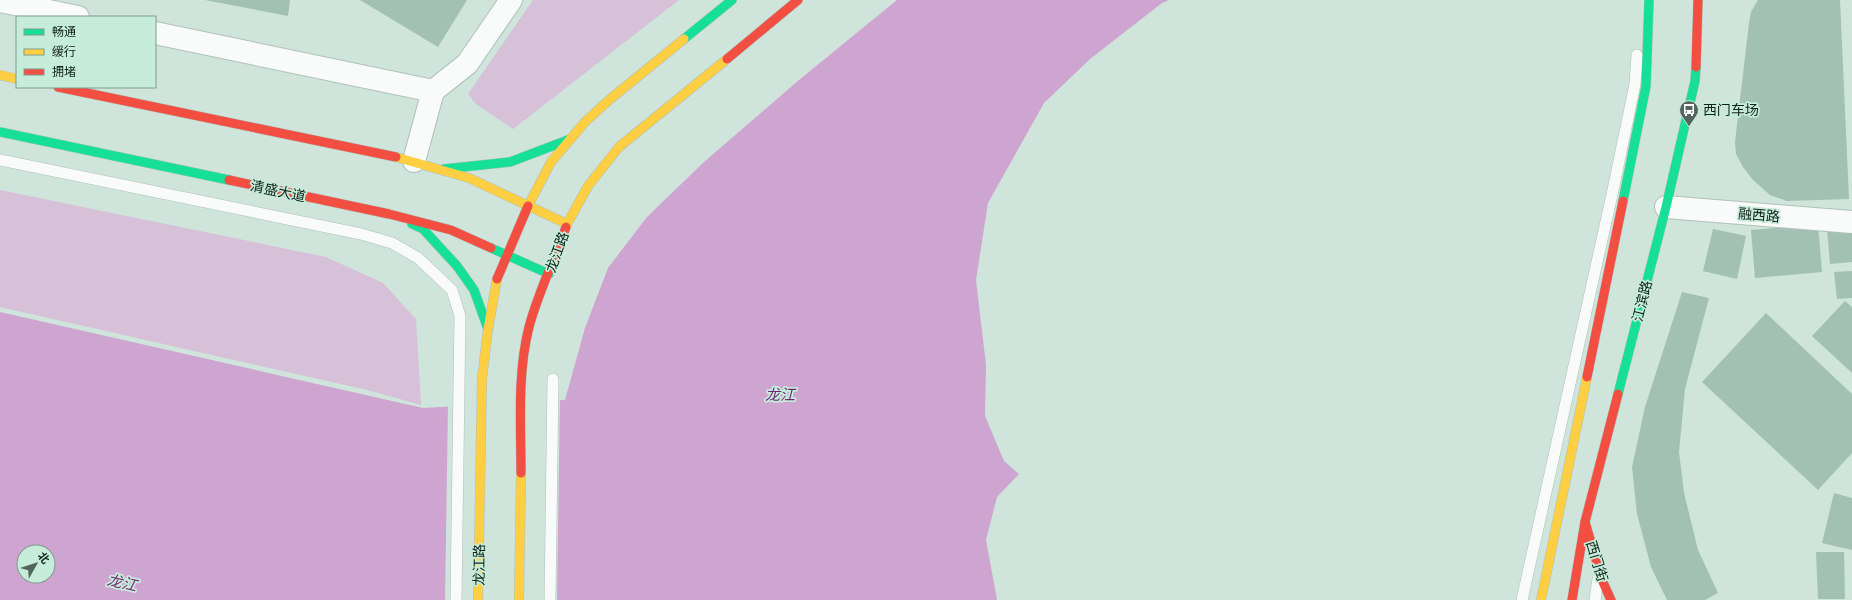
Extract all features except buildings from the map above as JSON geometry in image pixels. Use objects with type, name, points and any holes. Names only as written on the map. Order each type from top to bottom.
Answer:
[{"type":"main road","name":"龙江路","points":[[478,600],[482,378],[488,329],[496,282],[528,206],[551,162],[570,139],[609,100],[732,0]]},
{"type":"main road","name":"龙江路","points":[[519,600],[522,378],[529,329],[539,296],[549,274],[567,224],[588,186],[619,147],[798,0]]},
{"type":"main road","points":[[1541,600],[1646,86],[1650,23],[1648,0]]},
{"type":"main road","name":"江滨路","points":[[1572,600],[1585,522],[1666,207],[1695,81],[1698,0]]},
{"type":"main road","points":[[0,75],[16,78]]},
{"type":"main road","points":[[63,88],[414,161],[444,169],[469,178],[567,224]]},
{"type":"main road","name":"清盛大道","points":[[0,132],[389,214],[451,230],[549,274]]},
{"type":"main road","points":[[444,169],[510,162],[570,139]]},
{"type":"main road","points":[[389,214],[423,229],[457,266],[474,290],[488,329]]},
{"type":"main road","name":"西门街","points":[[1585,522],[1600,571],[1611,600]]},
{"type":"street","points":[[414,161],[433,91],[467,64],[512,0]]},
{"type":"street","points":[[0,1],[73,16]]},
{"type":"street","points":[[156,33],[433,91]]},
{"type":"street","name":"融西路","points":[[1666,207],[1852,222]]},
{"type":"lane","points":[[1522,600],[1634,84],[1643,0]]},
{"type":"lane","points":[[0,160],[360,234],[392,243],[418,258],[452,290],[460,316],[456,600]]},
{"type":"lane","points":[[550,600],[553,379]]},
{"type":"lane","points":[[1595,600],[1600,571]]},
{"type":"shaded area","points":[[533,0],[679,0],[513,129],[476,104],[468,94]]},
{"type":"shaded area","points":[[0,190],[326,257],[383,283],[416,319],[421,405],[367,390],[0,307]]},
{"type":"water","name":"龙江","points":[[897,0],[1169,0],[1162,3],[1090,59],[1044,103],[988,203],[976,280],[986,365],[985,416],[1004,461],[1019,474],[997,497],[986,540],[997,600],[0,600],[0,312],[423,408],[565,400],[585,328],[608,268],[647,217],[704,162],[799,80]]},
{"type":"pier","points":[[560,398],[557,600],[445,600],[448,404]]},
{"type":"traffic: fast","points":[[684,39],[732,0]]},
{"type":"traffic: fast","points":[[1623,201],[1646,86],[1649,0]]},
{"type":"traffic: fast","points":[[1618,394],[1666,207],[1695,81],[1696,67]]},
{"type":"traffic: fast","points":[[0,132],[229,180]]},
{"type":"traffic: fast","points":[[444,169],[510,162],[568,140]]},
{"type":"traffic: fast","points":[[412,224],[423,229],[457,266],[474,290],[488,329]]},
{"type":"traffic: fast","points":[[491,248],[549,274]]},
{"type":"traffic: slow","points":[[528,206],[551,162],[585,122],[609,100],[684,39]]},
{"type":"traffic: slow","points":[[567,224],[588,186],[619,147],[727,59]]},
{"type":"traffic: slow","points":[[0,75],[16,79]]},
{"type":"traffic: slow","points":[[396,157],[469,178],[567,224],[566,227]]},
{"type":"traffic: slow","points":[[478,600],[482,379],[488,329],[497,279]]},
{"type":"traffic: slow","points":[[1541,600],[1587,377]]},
{"type":"traffic: slow","points":[[519,600],[521,473]]},
{"type":"traffic: jam","points":[[727,59],[798,0]]},
{"type":"traffic: jam","points":[[1696,67],[1698,0]]},
{"type":"traffic: jam","points":[[63,88],[396,157]]},
{"type":"traffic: jam","points":[[229,180],[389,214],[451,230],[491,248]]},
{"type":"traffic: jam","points":[[1587,377],[1623,201]]},
{"type":"traffic: jam","points":[[497,279],[528,206]]},
{"type":"traffic: jam","points":[[521,473],[520,400],[525,345],[537,302],[566,227]]},
{"type":"traffic: jam","points":[[1572,600],[1585,522],[1618,394]]},
{"type":"traffic: jam","points":[[1585,522],[1602,580],[1611,600]]},
{"type":"place","name":"西门车场","points":[[1689,127]]}]
